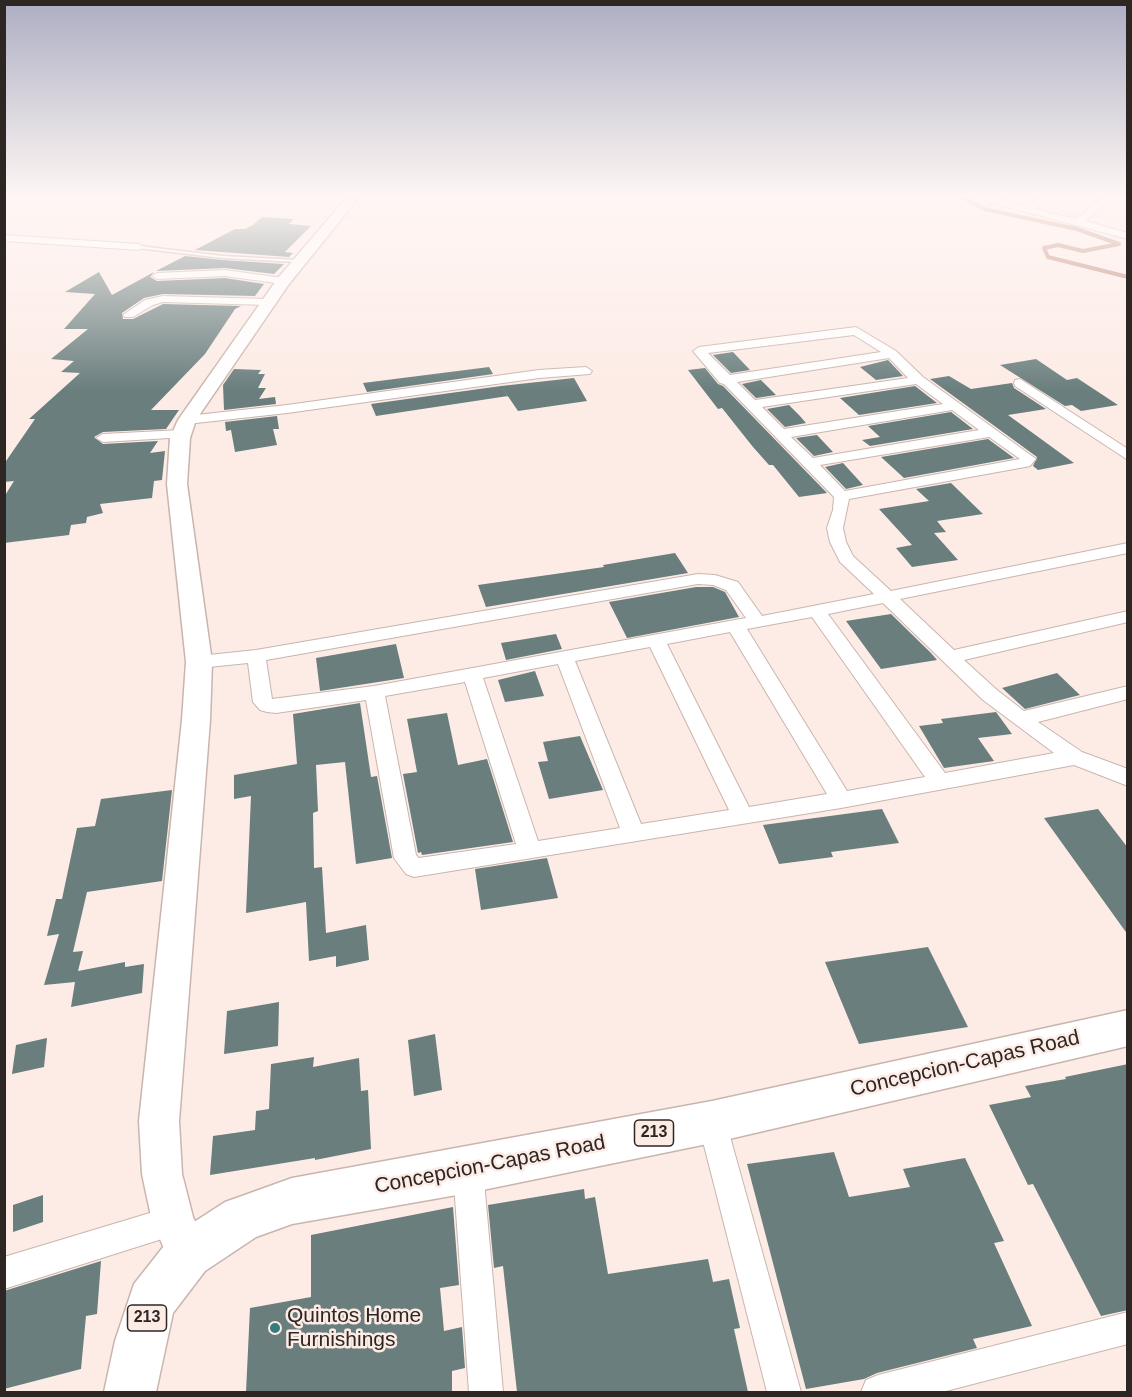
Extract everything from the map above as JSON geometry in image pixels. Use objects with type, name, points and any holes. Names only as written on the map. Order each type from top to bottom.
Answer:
[{"type":"main road","name":"Concepcion-Capas Road","points":[[130,1392],[140,1341],[152,1301],[180,1238],[292,1202],[712,1122],[1128,1028]]},
{"type":"street","points":[[4,1273],[180,1238],[162,1174],[159,1121],[196,720],[199,662],[177,484],[177,454],[184,427],[283,281],[300,261]]},
{"type":"street","points":[[157,276],[225,273],[283,281]]},
{"type":"street","points":[[129,315],[149,302],[283,281]]},
{"type":"street","points":[[842,496],[1028,461],[1028,457],[918,380],[892,354],[853,330],[700,350],[725,380],[842,496],[841,510],[835,528],[838,542],[846,558],[863,576],[889,597],[990,695],[1021,719],[1075,757],[1128,778]]},
{"type":"street","points":[[725,380],[892,354]]},
{"type":"street","points":[[103,438],[287,409],[539,374],[586,371]]},
{"type":"street","points":[[752,405],[918,380]]},
{"type":"street","points":[[1020,383],[1128,456]]},
{"type":"street","points":[[781,434],[955,406]]},
{"type":"street","points":[[809,464],[992,432]]},
{"type":"street","points":[[256,656],[263,702],[267,705],[374,692],[756,620],[816,611],[1128,548]]},
{"type":"street","points":[[199,662],[256,656],[698,579],[715,580],[732,586],[756,620]]},
{"type":"street","points":[[816,611],[939,780]]},
{"type":"street","points":[[951,657],[1128,616]]},
{"type":"street","points":[[735,625],[841,800]]},
{"type":"street","points":[[655,639],[742,815]]},
{"type":"street","points":[[564,657],[633,833]]},
{"type":"street","points":[[472,673],[530,851]]},
{"type":"street","points":[[374,692],[405,858],[414,868],[841,800],[939,780],[1075,757]]},
{"type":"street","points":[[1021,719],[1128,692]]},
{"type":"street","points":[[712,1122],[784,1392]]},
{"type":"street","points":[[468,1170],[486,1392]]},
{"type":"street","points":[[878,1392],[1128,1328]]},
{"type":"lane","points":[[233,261],[283,281]]},
{"type":"building","points":[[175,261],[284,264],[274,274],[225,268],[156,271]]},
{"type":"building","points":[[99,272],[112,295],[154,272],[150,277],[157,281],[225,278],[264,284],[255,296],[163,294],[144,298],[122,313],[123,319],[133,319],[163,304],[241,306],[235,309],[205,354],[151,410],[179,410],[166,429],[103,432],[94,437],[103,444],[158,441],[150,453],[165,451],[162,480],[154,481],[152,498],[100,504],[103,513],[87,517],[86,523],[71,525],[69,535],[4,543],[4,497],[14,481],[4,482],[4,464],[35,419],[29,419],[80,373],[61,372],[74,361],[51,359],[88,329],[64,329],[95,294],[65,292]]},
{"type":"building","points":[[733,352],[750,370],[731,373],[713,355]]},
{"type":"building","points":[[1036,359],[1067,380],[1077,378],[1118,405],[1081,411],[1072,405],[1065,406],[1000,365]]},
{"type":"building","points":[[888,360],[903,376],[876,380],[860,367]]},
{"type":"building","points":[[489,367],[493,374],[367,392],[363,383]]},
{"type":"building","points":[[705,368],[718,384],[723,386],[827,493],[799,497],[773,465],[769,465],[753,447],[722,408],[718,409],[688,370]]},
{"type":"building","points":[[234,369],[261,370],[258,374],[265,374],[258,388],[266,388],[259,399],[275,397],[276,404],[224,410],[223,385]]},
{"type":"building","points":[[949,376],[971,389],[1012,383],[1014,388],[1046,409],[1008,415],[1074,463],[1038,470],[1033,466],[1037,457],[930,379]]},
{"type":"building","points":[[574,378],[587,401],[518,411],[501,386]]},
{"type":"building","points":[[761,380],[776,395],[756,398],[742,384]]},
{"type":"building","points":[[501,386],[508,396],[376,416],[371,404]]},
{"type":"building","points":[[915,386],[937,403],[859,415],[840,398]]},
{"type":"building","points":[[789,405],[806,423],[785,427],[767,409]]},
{"type":"building","points":[[951,412],[973,429],[870,446],[862,440],[880,437],[868,426]]},
{"type":"building","points":[[277,416],[279,429],[273,429],[277,445],[235,452],[231,430],[226,431],[225,422]]},
{"type":"building","points":[[817,435],[833,452],[814,456],[796,438]]},
{"type":"building","points":[[988,439],[1014,458],[904,478],[881,457]]},
{"type":"building","points":[[843,463],[863,485],[846,489],[825,467]]},
{"type":"building","points":[[951,483],[983,514],[937,521],[946,532],[934,533],[958,560],[912,567],[896,548],[912,545],[879,509],[929,501],[916,489]]},
{"type":"building","points":[[675,553],[688,573],[486,607],[478,585],[604,567],[603,565]]},
{"type":"building","points":[[696,587],[713,587],[725,592],[739,617],[627,638],[609,602]]},
{"type":"building","points":[[891,614],[937,660],[881,669],[846,621]]},
{"type":"building","points":[[556,634],[562,649],[506,660],[501,643]]},
{"type":"building","points":[[396,644],[404,678],[320,691],[316,658]]},
{"type":"building","points":[[535,671],[544,696],[505,702],[498,680]]},
{"type":"building","points":[[1057,673],[1080,695],[1025,709],[1002,688]]},
{"type":"building","points":[[360,703],[371,777],[377,776],[392,858],[356,864],[345,762],[316,765],[318,811],[313,813],[314,868],[322,867],[326,933],[366,925],[369,960],[336,967],[336,956],[309,961],[306,902],[246,913],[251,796],[234,799],[234,775],[297,764],[293,714]]},
{"type":"building","points":[[996,712],[1012,734],[978,738],[994,761],[944,768],[919,726],[943,723],[941,719]]},
{"type":"building","points":[[447,713],[458,765],[487,759],[513,842],[422,855],[421,852],[418,853],[403,774],[417,772],[407,719]]},
{"type":"building","points":[[580,736],[603,790],[549,799],[538,762],[548,761],[543,742]]},
{"type":"building","points":[[172,790],[162,881],[87,892],[73,952],[83,951],[78,971],[125,962],[125,967],[144,964],[142,993],[71,1007],[75,982],[44,985],[59,934],[47,936],[56,899],[62,899],[77,828],[95,826],[101,799]]},
{"type":"building","points":[[882,809],[899,843],[831,852],[833,857],[779,864],[763,825]]},
{"type":"building","points":[[1098,809],[1128,848],[1128,935],[1044,818]]},
{"type":"building","points":[[547,858],[558,898],[481,910],[475,869]]},
{"type":"building","points":[[928,947],[968,1027],[859,1044],[825,962]]},
{"type":"building","points":[[279,1002],[278,1046],[224,1054],[227,1011]]},
{"type":"building","points":[[435,1034],[442,1090],[414,1096],[408,1040]]},
{"type":"building","points":[[47,1038],[44,1067],[12,1074],[16,1045]]},
{"type":"building","points":[[314,1057],[313,1067],[359,1058],[361,1091],[368,1090],[371,1149],[315,1160],[315,1158],[210,1175],[213,1136],[255,1130],[256,1111],[269,1109],[271,1064]]},
{"type":"building","points":[[1128,1064],[1128,1310],[1101,1316],[1033,1184],[1028,1185],[989,1105],[1031,1097],[1025,1086]]},
{"type":"building","points":[[834,1152],[849,1197],[910,1187],[903,1169],[965,1158],[1004,1241],[994,1243],[1032,1326],[973,1339],[977,1348],[877,1373],[864,1379],[806,1389],[747,1164]]},
{"type":"building","points":[[584,1189],[585,1199],[595,1197],[608,1274],[708,1259],[713,1282],[729,1279],[740,1328],[734,1329],[748,1392],[517,1392],[503,1266],[494,1268],[488,1205]]},
{"type":"building","points":[[43,1195],[43,1222],[13,1232],[13,1205]]},
{"type":"building","points":[[453,1207],[459,1285],[440,1288],[444,1331],[462,1327],[465,1368],[452,1371],[452,1392],[246,1392],[250,1308],[311,1297],[311,1235]]},
{"type":"building","points":[[101,1261],[97,1314],[86,1316],[81,1369],[4,1389],[4,1291]]},
{"type":"waterway","points":[[1065,261],[1128,277]]},
{"type":"place","name":"Quintos Home Furnishings","points":[[275,1328]]}]
